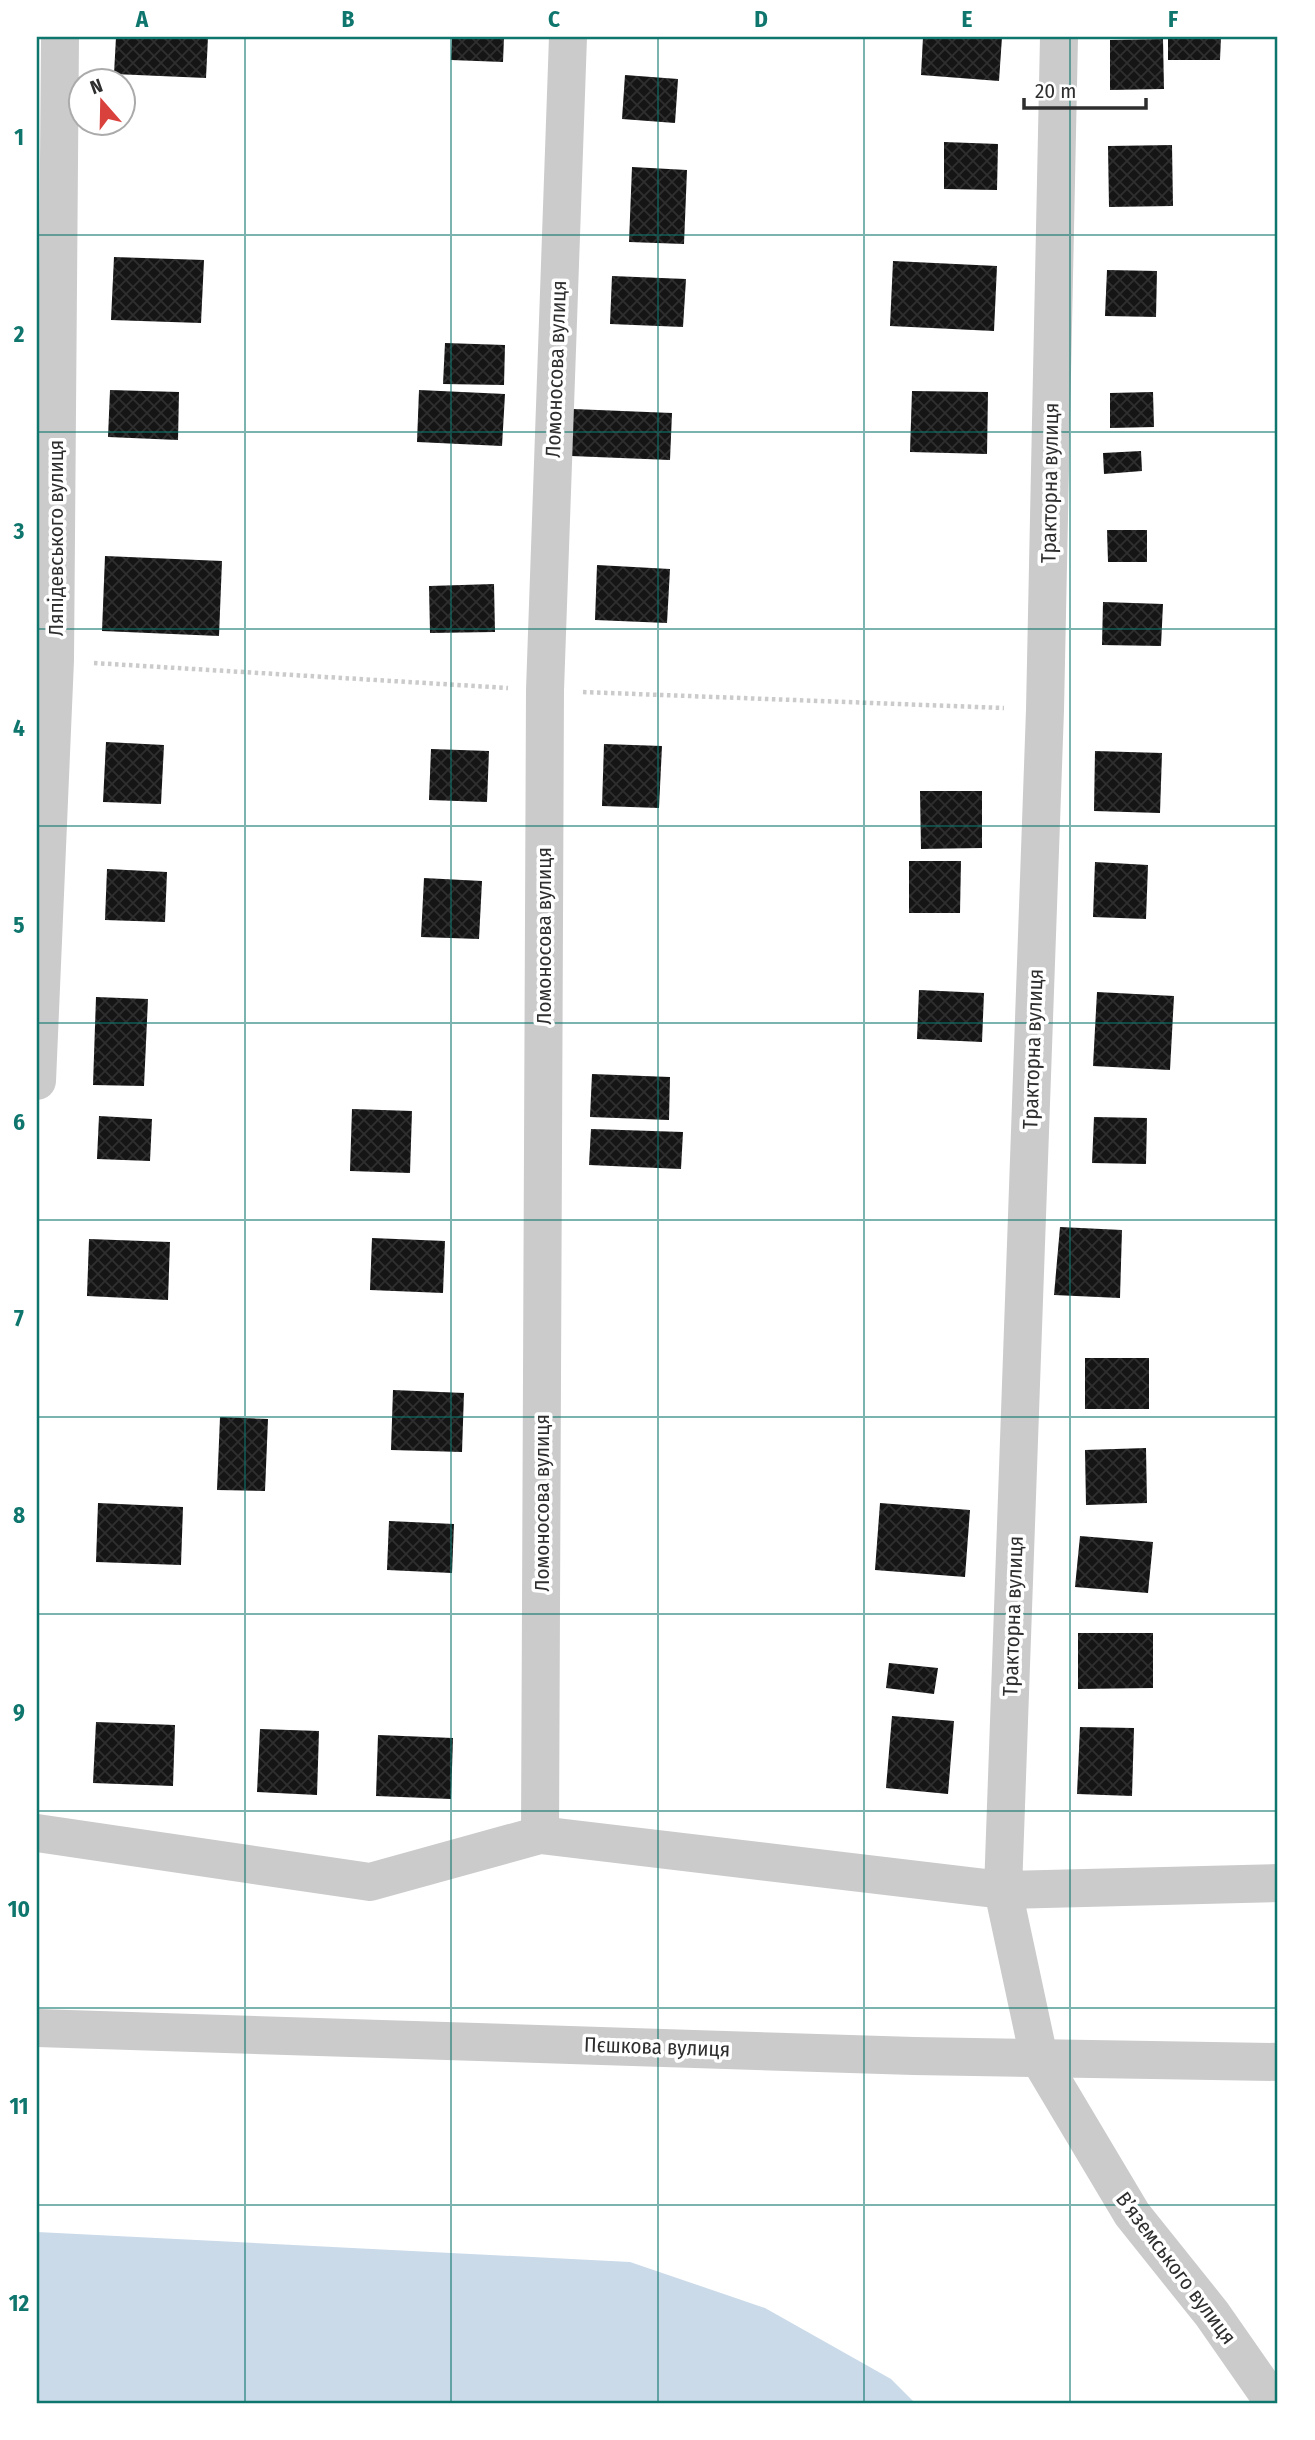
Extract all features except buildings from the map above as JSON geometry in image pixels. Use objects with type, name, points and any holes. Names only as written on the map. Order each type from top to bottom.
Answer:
[{"type":"street","name":"Ляпідевського вулиця","points":[[37,1081],[55,660],[60,37]]},
{"type":"street","name":"Ломоносова вулиця","points":[[540,1835],[545,690],[568,37]]},
{"type":"street","name":"Тракторна вулиця","points":[[1039,2058],[1003,1890],[1045,710],[1059,37]]},
{"type":"street","points":[[37,1833],[370,1882],[540,1835],[1003,1890],[1278,1883]]},
{"type":"street","name":"Пєшкова вулиця","points":[[37,2028],[1039,2058],[1278,2062]]},
{"type":"street","name":"В’яземського вулиця","points":[[1039,2058],[1132,2214],[1212,2314],[1274,2403]]},
{"type":"water","points":[[37,2232],[630,2262],[765,2308],[891,2379],[915,2403],[37,2403]]}]
